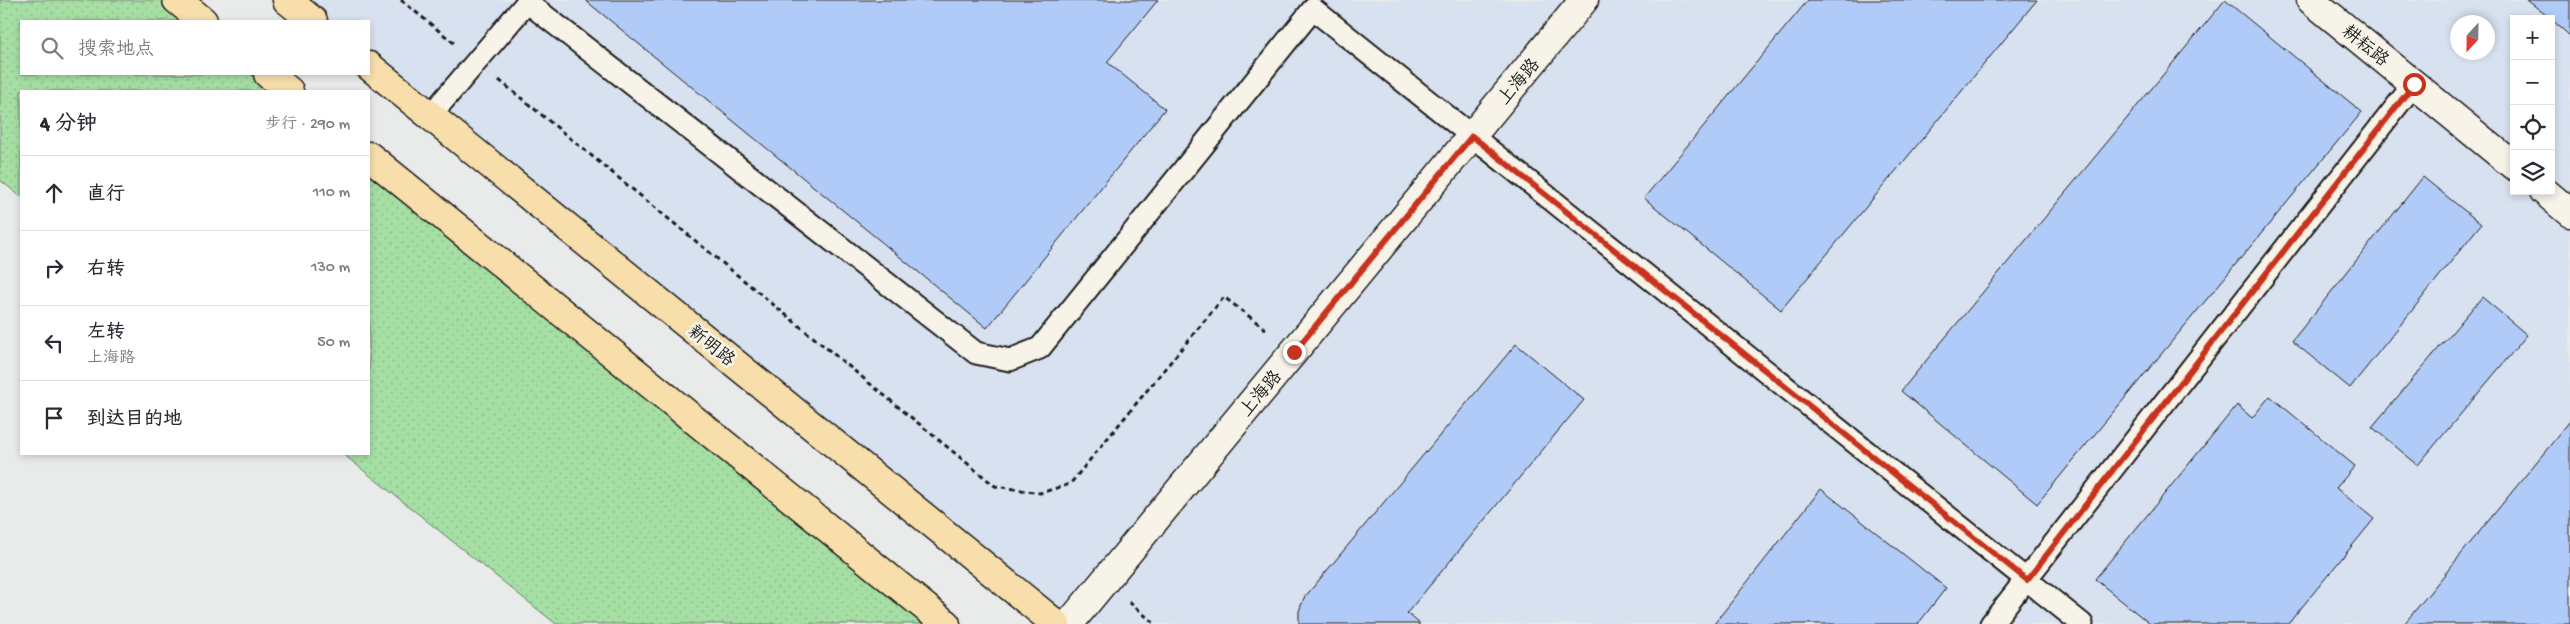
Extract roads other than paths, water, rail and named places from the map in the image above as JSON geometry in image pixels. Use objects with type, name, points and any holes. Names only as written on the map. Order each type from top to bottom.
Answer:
[{"type":"main road","points":[[177,0],[202,20]]},
{"type":"main road","points":[[287,0],[312,20]]},
{"type":"main road","name":"新明路","points":[[370,67],[1056,624]]},
{"type":"main road","points":[[269,75],[288,90]]},
{"type":"main road","points":[[370,157],[946,624]]},
{"type":"street","name":"上海路","points":[[1069,624],[1584,0]]},
{"type":"street","name":"耕耘路","points":[[2311,0],[2510,163]]},
{"type":"street","points":[[2549,195],[2570,213]]},
{"type":"lane","points":[[430,116],[528,1],[976,353],[1010,360],[1040,348],[1317,4],[1472,136],[2082,624]]},
{"type":"lane","points":[[1991,624],[2414,84]]}]
